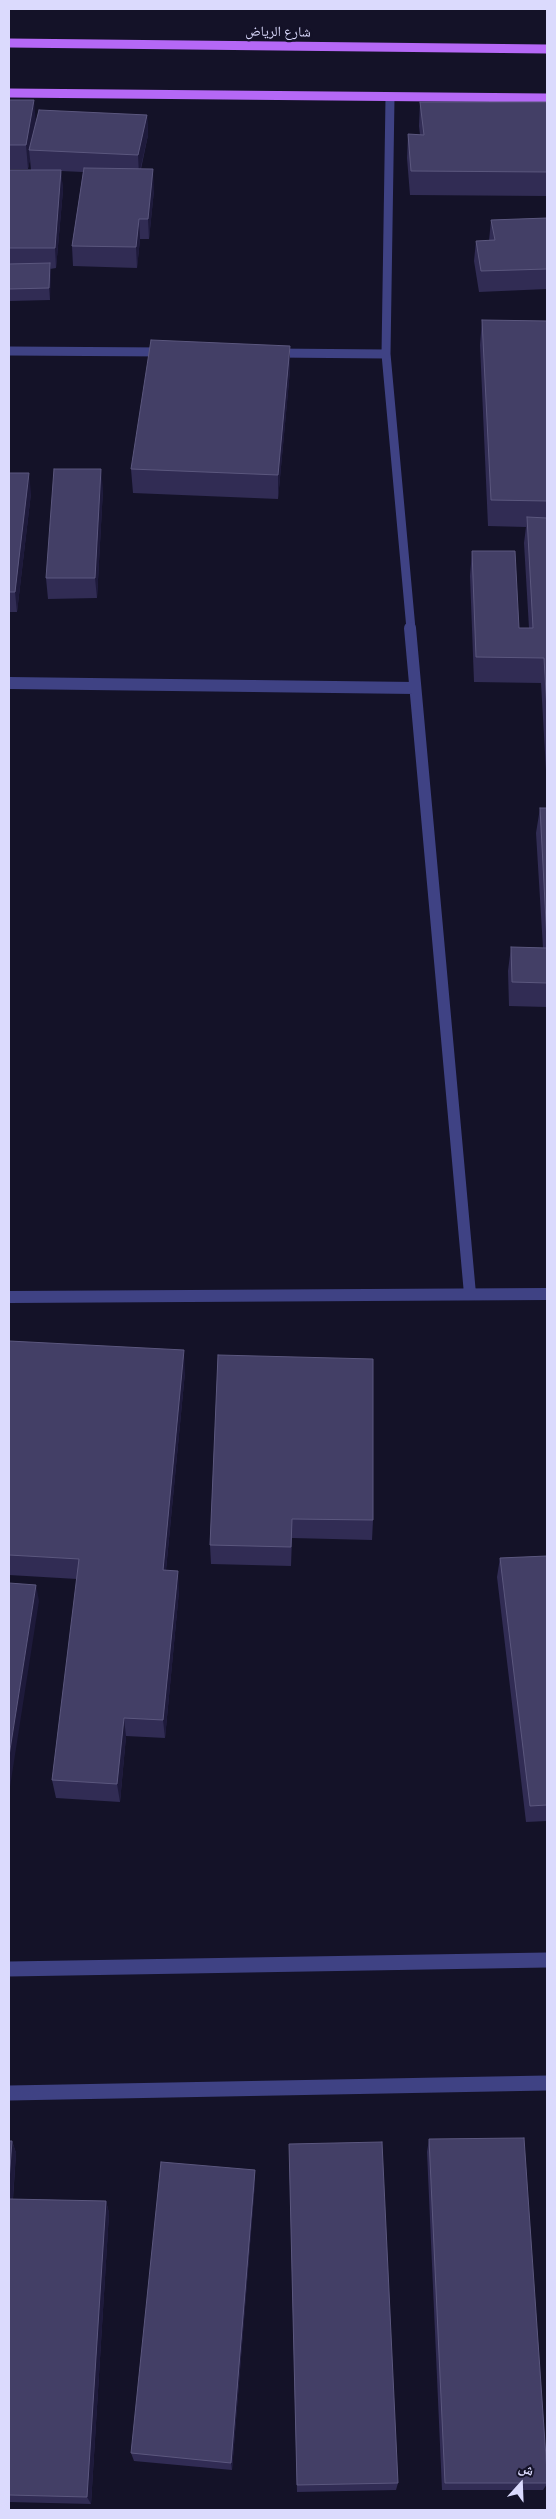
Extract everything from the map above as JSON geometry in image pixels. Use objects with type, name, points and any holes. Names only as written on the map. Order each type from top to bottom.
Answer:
[{"type":"main road","name":"شارع الرياض","points":[[9,42],[547,49]]},
{"type":"main road","points":[[9,94],[547,98]]},
{"type":"street","points":[[390,98],[386,354],[470,1294]]},
{"type":"street","points":[[9,351],[177,352]]},
{"type":"street","points":[[267,353],[386,354]]},
{"type":"street","points":[[9,684],[415,688]]},
{"type":"street","points":[[9,1297],[547,1294]]},
{"type":"street","points":[[9,1969],[547,1960]]},
{"type":"street","points":[[9,2093],[547,2083]]},
{"type":"building","points":[[9,100],[34,100],[26,145],[9,145]]},
{"type":"building","points":[[420,102],[547,102],[547,172],[411,171],[408,134],[424,135]]},
{"type":"building","points":[[39,110],[147,115],[138,155],[29,150]]},
{"type":"building","points":[[84,168],[153,169],[148,219],[139,219],[136,247],[72,246]]},
{"type":"building","points":[[9,170],[61,170],[55,248],[9,248]]},
{"type":"building","points":[[547,218],[547,269],[481,271],[476,241],[495,240],[491,220]]},
{"type":"building","points":[[50,263],[49,288],[9,289],[9,264]]},
{"type":"building","points":[[482,320],[547,321],[547,501],[491,500]]},
{"type":"building","points":[[151,340],[290,346],[278,475],[131,469]]},
{"type":"building","points":[[54,469],[101,469],[95,578],[46,578]]},
{"type":"building","points":[[9,473],[29,473],[15,592],[9,592]]},
{"type":"building","points":[[527,517],[547,518],[547,710],[544,658],[476,657],[472,551],[515,551],[519,628],[533,628]]},
{"type":"building","points":[[540,808],[547,808],[547,941]]},
{"type":"building","points":[[511,947],[547,948],[547,983],[512,982]]},
{"type":"building","points":[[9,1341],[184,1350],[163,1570],[178,1571],[163,1720],[124,1718],[117,1784],[52,1780],[79,1559],[9,1555]]},
{"type":"building","points":[[218,1355],[373,1359],[373,1520],[292,1519],[291,1547],[210,1545]]},
{"type":"building","points":[[547,1556],[547,1805],[530,1806],[500,1558]]},
{"type":"building","points":[[9,1583],[36,1585],[9,1756]]},
{"type":"building","points":[[524,2138],[547,2483],[445,2483],[429,2139]]},
{"type":"building","points":[[9,2141],[12,2141],[9,2181]]},
{"type":"building","points":[[382,2142],[398,2483],[297,2485],[289,2144]]},
{"type":"building","points":[[161,2162],[255,2170],[231,2463],[131,2453]]},
{"type":"building","points":[[9,2199],[106,2201],[87,2497],[9,2495]]}]
